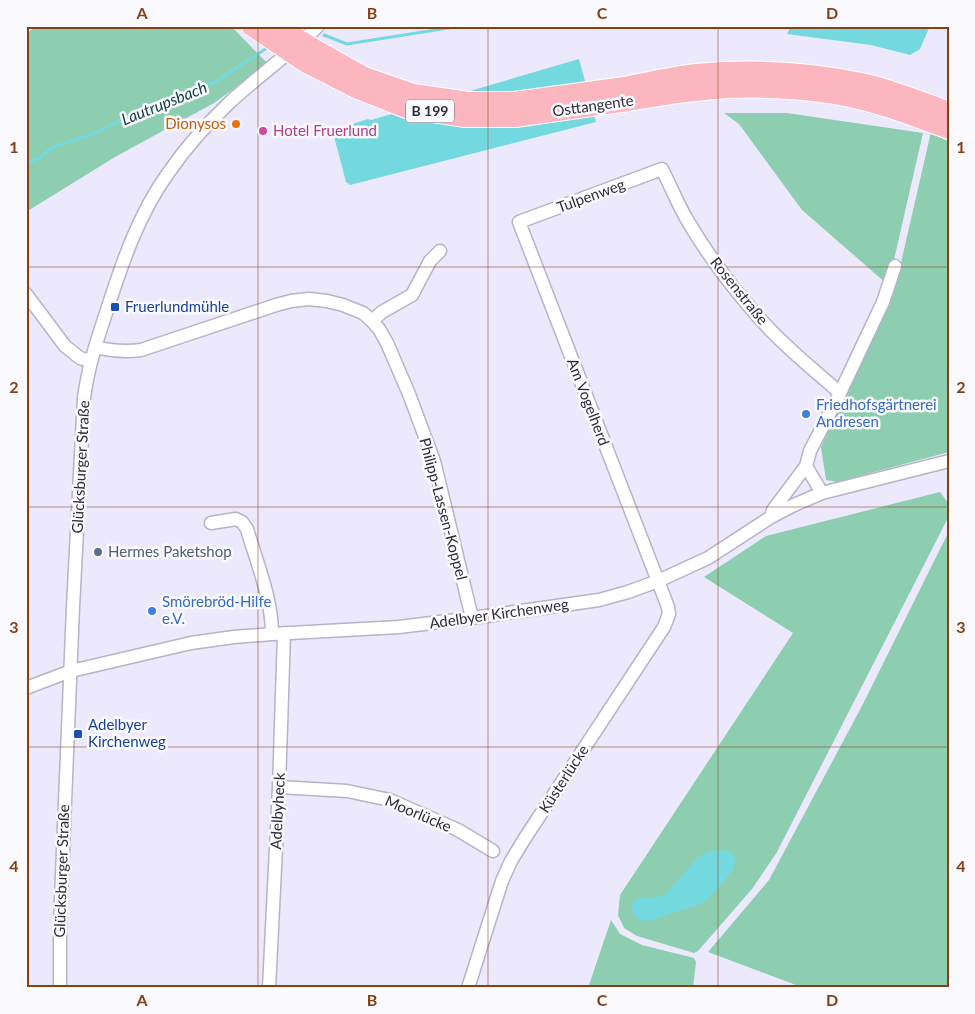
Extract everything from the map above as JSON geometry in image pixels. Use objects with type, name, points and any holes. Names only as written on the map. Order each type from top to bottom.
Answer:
[{"type":"main road","name":"Osttangente","points":[[252,26],[305,62],[356,88],[406,108],[464,117],[516,117],[626,94],[696,74],[762,71],[822,76],[866,84],[949,112]]},
{"type":"main road","name":"Osttangente","points":[[279,26],[316,50],[364,77],[413,94],[468,102],[514,102],[696,90],[760,88],[822,92],[889,107],[949,129]]},
{"type":"street","name":"Glücksburger Straße","points":[[60,988],[60,922],[82,438],[90,361],[134,234],[168,173],[186,149],[229,104],[318,26]]},
{"type":"street","name":"Tulpenweg","points":[[519,222],[662,169]]},
{"type":"street","name":"Rosenstraße","points":[[662,169],[685,217],[733,287],[761,320],[787,346],[840,393]]},
{"type":"street","name":"Am Vogelherd","points":[[519,222],[658,581]]},
{"type":"street","points":[[372,321],[382,312],[412,295],[430,261],[440,251]]},
{"type":"street","points":[[772,517],[773,510],[806,466],[810,451],[883,302],[895,266]]},
{"type":"street","points":[[26,294],[65,346],[80,358],[90,361]]},
{"type":"street","name":"Philipp-Lassen-Koppel","points":[[95,347],[125,352],[141,350],[291,301],[309,299],[327,301],[362,313],[379,329],[391,352],[434,461],[472,618]]},
{"type":"street","name":"Adelbyer Kirchenweg","points":[[26,688],[71,671],[190,643],[234,637],[399,627],[599,600],[658,581],[708,558],[772,517],[822,493],[949,461]]},
{"type":"street","points":[[806,466],[822,493]]},
{"type":"street","name":"Adelbyheck","points":[[211,523],[236,520],[242,522],[247,529],[269,603],[272,621],[278,634],[279,787],[269,988]]},
{"type":"street","name":"Küsterlücke","points":[[468,988],[502,882],[511,861],[664,627],[669,614],[668,606],[658,581]]},
{"type":"street","name":"Moorlücke","points":[[279,787],[347,791],[390,800],[458,830],[493,851]]},
{"type":"shaded area","name":"Lautrupsbach","points":[[36,26],[231,26],[268,64],[214,103],[115,157],[26,212],[26,34]]},
{"type":"shaded area","points":[[791,26],[930,26],[920,49],[910,55],[871,45],[787,34]]},
{"type":"shaded area","points":[[579,59],[596,122],[350,185],[346,182],[335,140],[334,133],[338,129]]},
{"type":"shaded area","points":[[724,113],[787,113],[923,133],[887,284],[802,210],[739,124]]},
{"type":"shaded area","points":[[931,132],[949,142],[949,452],[837,482],[826,480],[821,447],[893,289],[900,267]]},
{"type":"shaded area","points":[[940,492],[949,504],[949,516],[777,852],[752,889],[698,951],[694,953],[637,936],[624,928],[618,915],[620,895],[793,633],[704,577],[766,536]]},
{"type":"shaded area","points":[[949,531],[949,988],[804,988],[708,952],[769,880],[863,704]]},
{"type":"shaded area","points":[[723,850],[732,853],[736,861],[732,871],[716,891],[701,904],[651,921],[640,920],[634,916],[631,907],[634,899],[663,896],[699,856],[711,851]]},
{"type":"shaded area","points":[[611,920],[620,934],[642,945],[694,958],[696,962],[693,988],[588,988]]},
{"type":"waterway","name":"Lautrupsbach","points":[[324,35],[347,44],[461,26]]},
{"type":"waterway","name":"Lautrupsbach","points":[[511,26],[532,26]]},
{"type":"waterway","name":"Lautrupsbach","points":[[26,163],[39,158],[53,147],[96,133],[141,110],[215,82],[270,46]]},
{"type":"place","name":"Dionysos","points":[[236,124]]},
{"type":"place","name":"Hotel Fruerlund","points":[[263,131]]},
{"type":"place","name":"Fruerlundmühle","points":[[115,307]]},
{"type":"place","name":"Friedhofsgärtnerei Andresen","points":[[806,414]]},
{"type":"place","name":"Hermes Paketshop","points":[[98,552]]},
{"type":"place","name":"Smörebröd-Hilfe e.V.","points":[[152,611]]},
{"type":"place","name":"Adelbyer Kirchenweg","points":[[78,734]]}]
